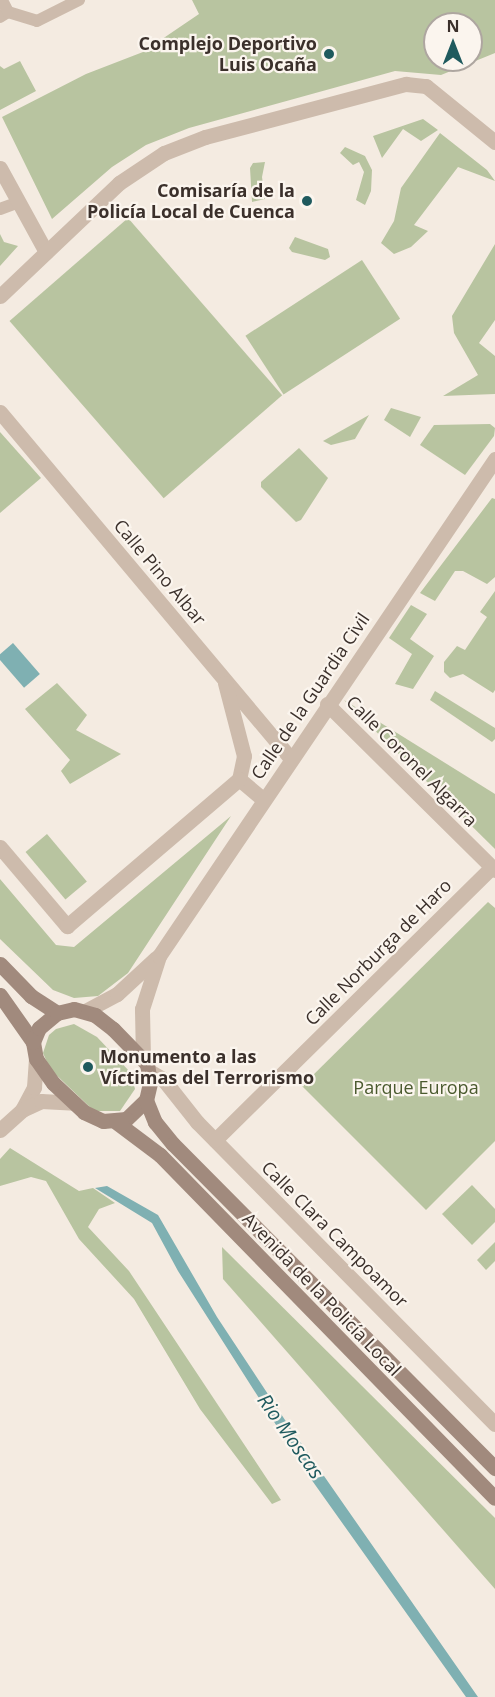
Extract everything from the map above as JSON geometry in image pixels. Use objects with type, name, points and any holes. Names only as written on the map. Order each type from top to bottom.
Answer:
[{"type":"main road","points":[[0,964],[25,991],[57,1013]]},
{"type":"main road","points":[[0,995],[33,1042],[36,1059],[74,1103],[93,1117],[117,1122],[126,1119],[146,1100],[146,1064],[113,1029],[85,1011],[57,1013],[39,1028],[33,1042]]},
{"type":"main road","name":"Avenida de la Policía Local","points":[[146,1100],[155,1122],[178,1148],[495,1468]]},
{"type":"main road","name":"Avenida de la Policía Local","points":[[117,1122],[160,1155],[495,1498]]},
{"type":"street","points":[[2,0],[4,15],[37,21],[79,0]]},
{"type":"street","points":[[0,296],[119,183],[164,153],[205,137],[406,84],[426,86],[495,142]]},
{"type":"street","points":[[0,168],[46,252]]},
{"type":"street","points":[[0,209],[19,202]]},
{"type":"street","name":"Calle Pino Albar","points":[[0,412],[290,758]]},
{"type":"street","name":"Calle de la Guardia Civil","points":[[85,1011],[117,994],[159,956],[290,758],[495,459]]},
{"type":"street","points":[[223,678],[244,756],[239,779],[263,799]]},
{"type":"street","name":"Calle Coronel Algarra","points":[[327,704],[494,869]]},
{"type":"street","name":"Calle de la Guardia Civil","points":[[0,847],[67,926],[239,779]]},
{"type":"street","name":"Calle Norburga de Haro","points":[[215,1140],[494,869]]},
{"type":"street","name":"Calle de la Guardia Civil","points":[[146,1064],[142,1009],[159,956]]},
{"type":"street","points":[[0,1130],[22,1110],[34,1088],[36,1059]]},
{"type":"street","name":"Calle Clara Campoamor","points":[[146,1064],[163,1079],[215,1140],[495,1424]]},
{"type":"street","points":[[22,1110],[49,1100],[74,1103]]},
{"type":"green space","points":[[192,0],[495,0],[495,53],[483,58],[483,12],[423,12],[423,72],[448,72],[441,75],[395,71],[189,128],[146,145],[112,167],[52,219],[2,117],[86,74],[143,52],[199,14]]},
{"type":"green space","points":[[20,61],[36,91],[0,110],[0,66],[4,69]]},
{"type":"green space","points":[[423,119],[438,130],[421,141],[403,129],[382,158],[373,136]]},
{"type":"green space","points":[[440,133],[487,170],[495,181],[458,167],[414,225],[428,231],[411,247],[394,254],[381,243],[394,221],[401,188]]},
{"type":"green space","points":[[345,147],[365,156],[372,170],[371,191],[365,205],[356,200],[364,172],[359,162],[353,165],[340,153]]},
{"type":"green space","points":[[265,162],[262,177],[265,199],[252,202],[250,168],[253,163]]},
{"type":"green space","points":[[128,218],[282,395],[164,498],[10,321]]},
{"type":"green space","points":[[0,234],[4,242],[18,246],[0,266]]},
{"type":"green space","points":[[295,237],[328,249],[330,257],[325,260],[292,252],[289,248]]},
{"type":"green space","points":[[495,244],[495,320],[479,343],[495,356],[495,394],[443,396],[478,375],[454,333],[452,316]]},
{"type":"green space","points":[[362,260],[400,319],[284,394],[245,336]]},
{"type":"green space","points":[[391,408],[421,417],[410,437],[384,420]]},
{"type":"green space","points":[[369,415],[355,439],[331,445],[323,441]]},
{"type":"green space","points":[[490,424],[495,428],[494,436],[465,475],[420,445],[434,425]]},
{"type":"green space","points":[[0,432],[41,478],[0,513]]},
{"type":"green space","points":[[299,448],[328,478],[301,520],[296,522],[261,487],[261,482]]},
{"type":"green space","points":[[492,498],[495,499],[495,577],[487,584],[463,571],[455,571],[435,601],[420,593]]},
{"type":"green space","points":[[495,591],[495,690],[493,693],[463,674],[450,678],[444,672],[444,662],[457,646],[465,650],[487,617],[480,612]]},
{"type":"green space","points":[[411,605],[427,614],[410,639],[434,656],[413,689],[395,684],[412,654],[389,638]]},
{"type":"green space","points":[[57,683],[87,715],[76,730],[121,754],[70,784],[61,771],[70,760],[25,709]]},
{"type":"green space","points":[[435,691],[495,728],[495,739],[492,742],[430,700]]},
{"type":"green space","points":[[344,700],[495,794],[495,849]]},
{"type":"green space","points":[[231,816],[128,973],[98,996],[74,998],[53,990],[0,939],[0,879],[56,945],[74,947]]},
{"type":"green space","points":[[47,834],[87,881],[65,899],[26,852]]},
{"type":"green space","name":"Parque Europa","points":[[488,902],[495,908],[495,1141],[426,1210],[302,1086]]},
{"type":"green space","points":[[74,1024],[97,1037],[131,1073],[135,1089],[120,1111],[94,1111],[50,1069],[43,1053],[49,1035],[56,1029]]},
{"type":"green space","points":[[10,1148],[79,1191],[93,1188],[115,1203],[99,1209],[88,1227],[129,1271],[281,1500],[272,1504],[200,1409],[134,1299],[79,1239],[46,1181],[31,1177],[0,1186],[0,1159]]},
{"type":"green space","points":[[472,1185],[495,1209],[495,1222],[472,1245],[442,1214]]},
{"type":"green space","points":[[495,1242],[495,1261],[486,1270],[477,1260]]},
{"type":"green space","points":[[222,1247],[495,1518],[495,1589],[223,1279]]},
{"type":"water","points":[[13,643],[40,674],[24,688],[0,660],[0,654]]},
{"type":"water","name":"Rio Moscas","points":[[107,1186],[158,1215],[217,1317],[285,1420],[478,1697],[466,1697],[306,1472],[178,1271],[152,1223],[95,1188]]},
{"type":"place","name":"Complejo Deportivo Luis Ocaña","points":[[329,54]]},
{"type":"place","name":"Comisaría de la Policía Local de Cuenca","points":[[307,201]]},
{"type":"place","name":"Monumento a las Víctimas del Terrorismo","points":[[88,1067]]}]
